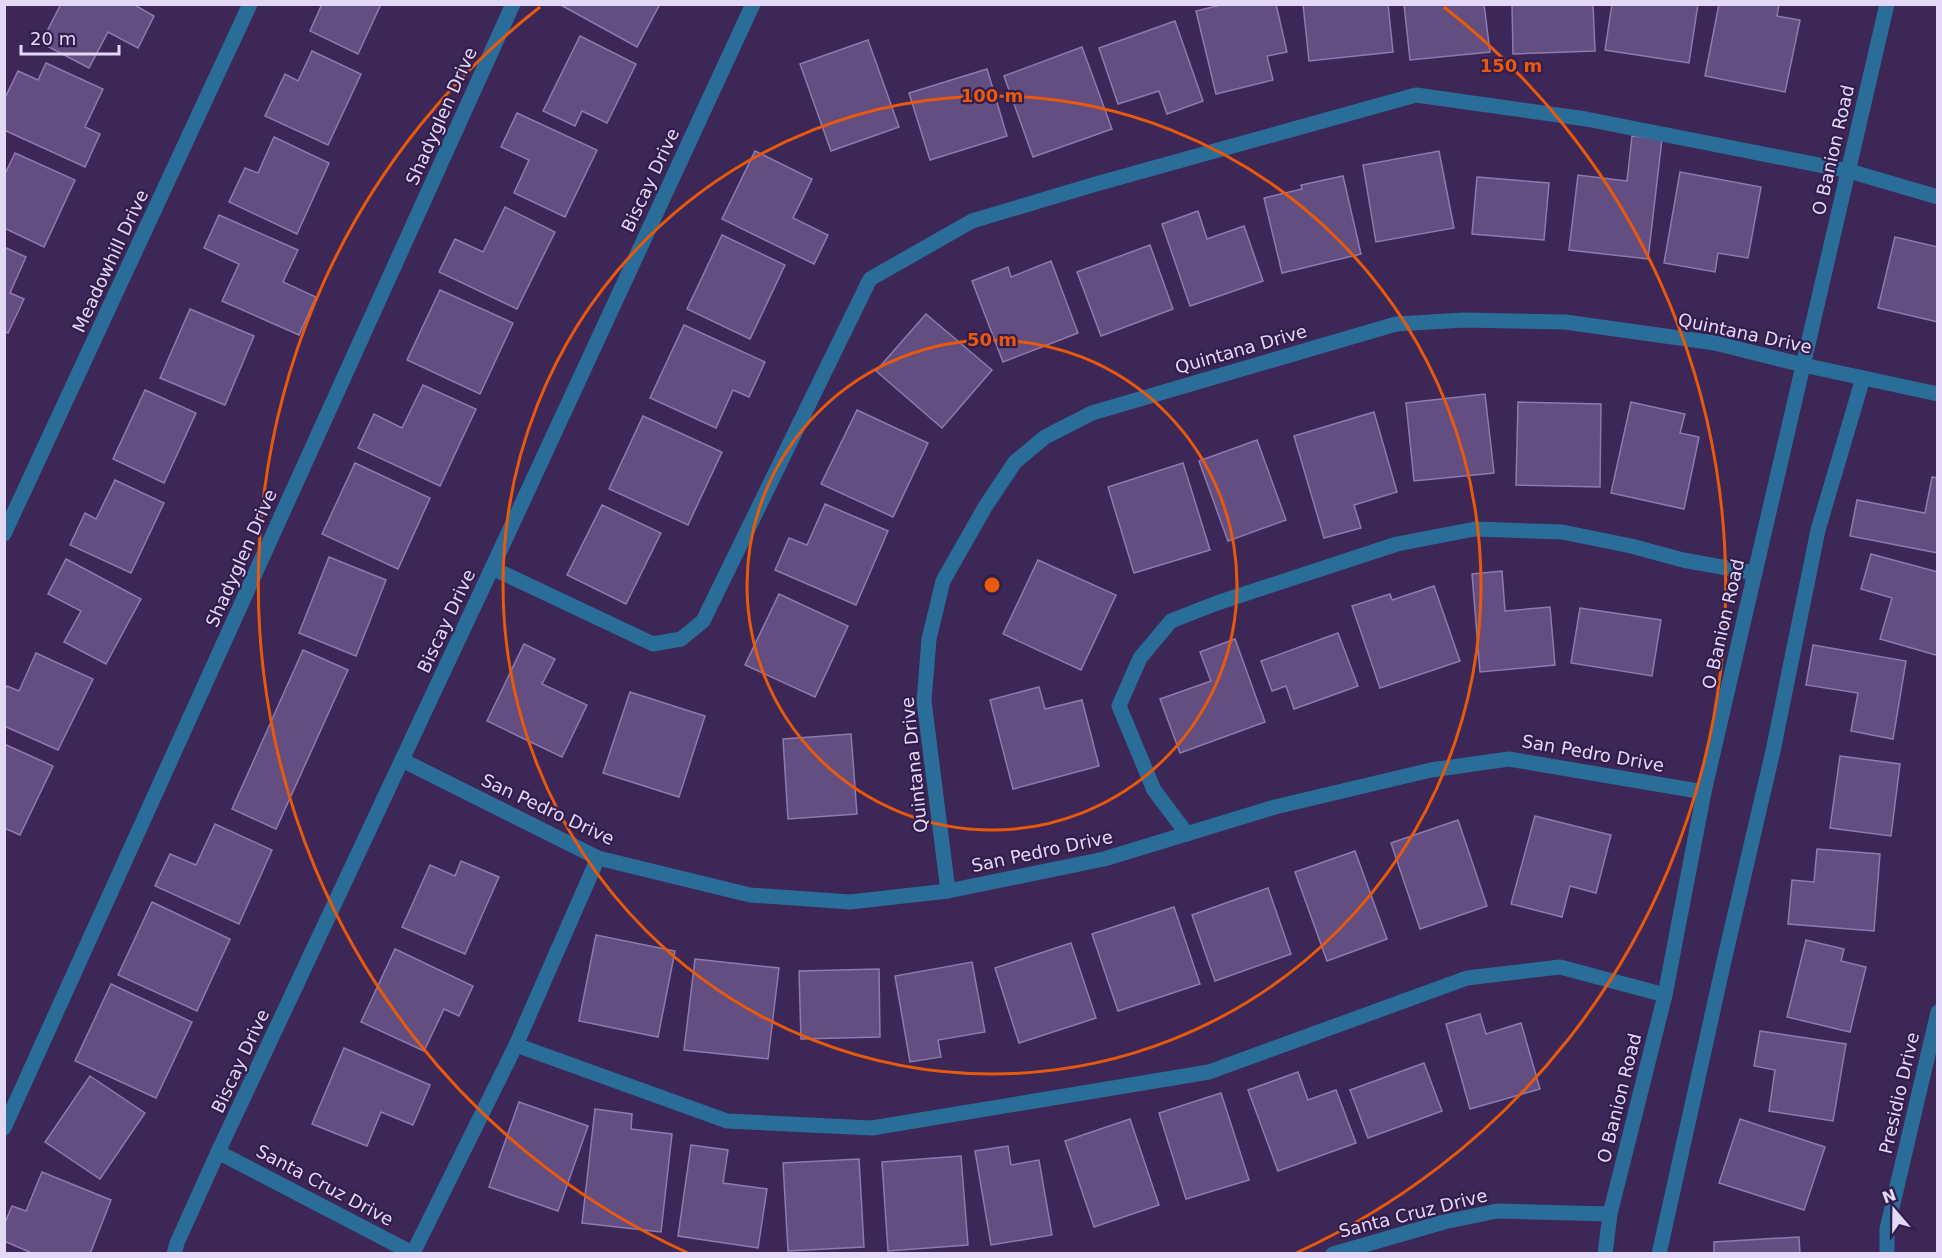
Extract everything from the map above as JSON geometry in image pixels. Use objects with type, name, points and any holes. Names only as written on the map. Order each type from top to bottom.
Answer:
[{"type":"street","name":"Meadowhill Drive","points":[[4,534],[250,4]]},
{"type":"street","name":"Shadyglen Drive","points":[[4,1128],[513,4]]},
{"type":"street","name":"Biscay Drive","points":[[174,1254],[219,1152],[753,4]]},
{"type":"street","name":"O Banion Road","points":[[1605,1254],[1610,1214],[1665,995],[1704,792],[1887,4]]},
{"type":"street","points":[[492,568],[653,644],[681,639],[703,621],[870,279],[972,220],[1416,95],[1586,119],[1849,171],[1938,197]]},
{"type":"street","name":"Quintana Drive","points":[[948,891],[924,701],[929,639],[943,581],[985,507],[1015,462],[1045,437],[1092,413],[1396,324],[1464,320],[1565,322],[1715,342],[1803,365],[1938,394]]},
{"type":"street","points":[[1659,1254],[1773,751],[1818,530],[1863,378]]},
{"type":"street","points":[[1187,834],[1154,790],[1119,706],[1140,658],[1171,621],[1228,599],[1397,544],[1475,529],[1562,532],[1631,546],[1683,560],[1755,573]]},
{"type":"street","name":"San Pedro Drive","points":[[402,760],[598,858],[750,895],[850,902],[948,891],[1104,859],[1275,807],[1431,770],[1509,759],[1704,792]]},
{"type":"street","points":[[413,1253],[516,1044],[598,858]]},
{"type":"street","points":[[516,1044],[727,1121],[872,1128],[1209,1072],[1467,978],[1560,967],[1665,995]]},
{"type":"street","name":"Presidio Drive","points":[[1887,1254],[1887,1228],[1938,1012]]},
{"type":"street","name":"Santa Cruz Drive","points":[[219,1152],[413,1253]]},
{"type":"street","name":"Santa Cruz Drive","points":[[1333,1254],[1444,1222],[1497,1211],[1610,1214]]},
{"type":"building","points":[[61,4],[133,4],[154,16],[138,48],[108,32],[89,68],[41,43]]},
{"type":"building","points":[[322,4],[381,4],[358,54],[310,31]]},
{"type":"building","points":[[559,4],[660,4],[637,47]]},
{"type":"building","points":[[1225,4],[1276,4],[1287,52],[1267,56],[1273,80],[1216,94],[1196,11]]},
{"type":"building","points":[[1303,4],[1388,4],[1393,52],[1309,61]]},
{"type":"building","points":[[1404,4],[1484,4],[1490,52],[1410,60]]},
{"type":"building","points":[[1512,4],[1593,4],[1595,51],[1513,54]]},
{"type":"building","points":[[1612,4],[1698,4],[1689,63],[1605,50]]},
{"type":"building","points":[[1719,4],[1779,4],[1777,16],[1800,20],[1785,92],[1705,76]]},
{"type":"building","points":[[1175,21],[1203,101],[1167,114],[1159,91],[1118,104],[1099,48]]},
{"type":"building","points":[[580,36],[636,64],[607,123],[582,111],[575,126],[543,111]]},
{"type":"building","points":[[868,40],[899,127],[831,151],[800,64]]},
{"type":"building","points":[[1082,47],[1112,129],[1033,157],[1004,76]]},
{"type":"building","points":[[312,51],[361,74],[328,145],[265,116],[285,74],[298,81]]},
{"type":"building","points":[[46,63],[103,89],[85,127],[100,134],[85,167],[4,130],[4,100],[18,71],[38,80]]},
{"type":"building","points":[[987,69],[1007,136],[930,160],[909,93]]},
{"type":"building","points":[[517,113],[597,150],[565,217],[514,193],[529,160],[501,147]]},
{"type":"building","points":[[1632,136],[1662,139],[1648,259],[1569,250],[1578,175],[1627,181]]},
{"type":"building","points":[[274,137],[329,163],[297,234],[229,202],[245,168],[258,173]]},
{"type":"building","points":[[755,151],[812,179],[793,218],[828,235],[814,264],[722,219]]},
{"type":"building","points":[[1439,151],[1454,228],[1376,242],[1363,165]]},
{"type":"building","points":[[15,153],[75,180],[44,247],[4,228],[4,176]]},
{"type":"building","points":[[1680,172],[1761,187],[1748,258],[1718,253],[1715,272],[1664,263]]},
{"type":"building","points":[[1343,176],[1361,254],[1282,273],[1264,198],[1302,189],[1301,185]]},
{"type":"building","points":[[1477,177],[1549,183],[1544,240],[1472,234]]},
{"type":"building","points":[[505,207],[555,232],[517,309],[439,272],[455,239],[483,252]]},
{"type":"building","points":[[1198,211],[1207,239],[1244,226],[1263,281],[1190,306],[1162,224]]},
{"type":"building","points":[[219,215],[298,250],[283,282],[316,297],[299,335],[222,301],[239,264],[204,248]]},
{"type":"building","points":[[722,235],[785,265],[750,339],[687,309]]},
{"type":"building","points":[[1895,237],[1938,247],[1938,322],[1878,308]]},
{"type":"building","points":[[1150,245],[1173,309],[1101,336],[1077,272]]},
{"type":"building","points":[[4,247],[26,257],[10,293],[24,299],[8,333],[4,331]]},
{"type":"building","points":[[1051,261],[1078,333],[1003,362],[972,281],[1008,267],[1011,277]]},
{"type":"building","points":[[440,290],[513,323],[480,394],[407,360]]},
{"type":"building","points":[[190,309],[254,336],[225,405],[160,378]]},
{"type":"building","points":[[926,314],[992,370],[942,428],[876,371]]},
{"type":"building","points":[[684,325],[765,362],[749,397],[733,390],[716,428],[650,398]]},
{"type":"building","points":[[423,385],[476,409],[440,486],[358,448],[374,414],[402,428]]},
{"type":"building","points":[[145,390],[196,413],[164,483],[113,459]]},
{"type":"building","points":[[1485,394],[1494,473],[1414,481],[1406,403]]},
{"type":"building","points":[[1518,402],[1601,404],[1600,487],[1516,485]]},
{"type":"building","points":[[1631,402],[1685,414],[1680,433],[1699,437],[1684,509],[1611,493]]},
{"type":"building","points":[[857,410],[928,443],[893,517],[821,484]]},
{"type":"building","points":[[1374,412],[1397,492],[1354,505],[1361,528],[1324,538],[1294,436]]},
{"type":"building","points":[[643,416],[722,452],[688,525],[609,489]]},
{"type":"building","points":[[1257,440],[1286,520],[1228,541],[1199,461]]},
{"type":"building","points":[[355,463],[430,498],[398,569],[322,534]]},
{"type":"building","points":[[1183,463],[1210,550],[1134,573],[1108,487]]},
{"type":"building","points":[[1932,477],[1938,478],[1938,553],[1850,536],[1857,500],[1925,513]]},
{"type":"building","points":[[115,480],[164,503],[131,573],[70,545],[85,513],[96,519]]},
{"type":"building","points":[[825,504],[888,531],[856,605],[775,570],[789,538],[807,545]]},
{"type":"building","points":[[602,505],[661,533],[626,604],[567,575]]},
{"type":"building","points":[[1871,554],[1938,572],[1938,650],[1936,655],[1880,639],[1892,598],[1861,589]]},
{"type":"building","points":[[329,557],[386,580],[356,656],[299,633]]},
{"type":"building","points":[[66,559],[141,599],[106,664],[64,642],[81,611],[48,594]]},
{"type":"building","points":[[1038,560],[1116,595],[1081,670],[1003,634]]},
{"type":"building","points":[[1502,571],[1505,611],[1550,607],[1555,665],[1480,672],[1472,574]]},
{"type":"building","points":[[1434,586],[1460,661],[1380,688],[1352,606],[1390,594],[1392,600]]},
{"type":"building","points":[[779,594],[848,626],[815,697],[745,665]]},
{"type":"building","points":[[1580,608],[1661,620],[1652,676],[1571,663]]},
{"type":"building","points":[[1338,633],[1358,686],[1294,709],[1286,686],[1272,691],[1261,661]]},
{"type":"building","points":[[1235,639],[1265,722],[1180,753],[1160,699],[1211,681],[1200,652]]},
{"type":"building","points":[[524,644],[555,659],[542,684],[587,705],[562,757],[487,721]]},
{"type":"building","points":[[1813,645],[1906,661],[1893,739],[1851,731],[1858,693],[1806,685]]},
{"type":"building","points":[[303,650],[348,670],[276,829],[232,809]]},
{"type":"building","points":[[36,653],[93,679],[58,750],[4,726],[4,691],[7,686],[19,691]]},
{"type":"building","points":[[1039,687],[1045,709],[1082,700],[1099,766],[1013,789],[990,700]]},
{"type":"building","points":[[630,692],[705,716],[679,797],[603,773]]},
{"type":"building","points":[[851,734],[857,814],[788,819],[783,739]]},
{"type":"building","points":[[4,744],[53,766],[20,835],[4,828]]},
{"type":"building","points":[[1840,756],[1900,764],[1891,836],[1830,828]]},
{"type":"building","points":[[1535,816],[1611,835],[1596,893],[1570,886],[1562,917],[1511,904]]},
{"type":"building","points":[[1458,820],[1487,906],[1420,929],[1391,843]]},
{"type":"building","points":[[215,824],[272,850],[239,924],[155,886],[170,854],[196,865]]},
{"type":"building","points":[[1817,849],[1880,854],[1874,931],[1788,924],[1792,880],[1814,882]]},
{"type":"building","points":[[1355,851],[1387,939],[1327,961],[1295,872]]},
{"type":"building","points":[[461,861],[499,877],[465,954],[402,927],[430,865],[455,876]]},
{"type":"building","points":[[1268,888],[1291,954],[1215,981],[1192,915]]},
{"type":"building","points":[[152,902],[230,939],[197,1011],[118,975]]},
{"type":"building","points":[[1174,907],[1200,984],[1118,1011],[1092,934]]},
{"type":"building","points":[[596,935],[675,951],[658,1037],[579,1021]]},
{"type":"building","points":[[1806,940],[1844,949],[1841,961],[1866,967],[1850,1032],[1787,1017]]},
{"type":"building","points":[[1071,943],[1096,1018],[1019,1043],[995,968]]},
{"type":"building","points":[[395,949],[473,986],[459,1016],[444,1009],[424,1051],[361,1022]]},
{"type":"building","points":[[695,959],[779,968],[768,1059],[684,1050]]},
{"type":"building","points":[[972,962],[985,1032],[938,1040],[941,1057],[910,1062],[895,976]]},
{"type":"building","points":[[879,969],[880,1037],[801,1039],[799,971]]},
{"type":"building","points":[[111,984],[192,1022],[156,1098],[75,1061]]},
{"type":"building","points":[[1480,1014],[1486,1034],[1521,1023],[1540,1089],[1470,1109],[1446,1024]]},
{"type":"building","points":[[1760,1031],[1846,1044],[1833,1121],[1769,1111],[1775,1070],[1754,1066]]},
{"type":"building","points":[[344,1048],[430,1085],[413,1125],[381,1112],[367,1146],[312,1124]]},
{"type":"building","points":[[1424,1063],[1442,1111],[1368,1138],[1350,1090]]},
{"type":"building","points":[[1298,1072],[1308,1100],[1336,1090],[1356,1143],[1278,1171],[1248,1090]]},
{"type":"building","points":[[90,1076],[145,1113],[100,1179],[45,1142]]},
{"type":"building","points":[[1221,1093],[1249,1180],[1186,1199],[1159,1113]]},
{"type":"building","points":[[519,1102],[588,1126],[558,1211],[489,1187]]},
{"type":"building","points":[[595,1109],[632,1114],[631,1129],[672,1134],[661,1232],[582,1223]]},
{"type":"building","points":[[1130,1119],[1159,1205],[1094,1227],[1065,1141]]},
{"type":"building","points":[[1740,1119],[1825,1147],[1804,1210],[1719,1183]]},
{"type":"building","points":[[691,1145],[728,1150],[723,1183],[767,1189],[758,1248],[678,1236]]},
{"type":"building","points":[[1008,1146],[1011,1165],[1039,1160],[1052,1235],[991,1245],[975,1151]]},
{"type":"building","points":[[961,1156],[968,1245],[888,1251],[882,1162]]},
{"type":"building","points":[[859,1159],[864,1247],[788,1251],[783,1163]]},
{"type":"building","points":[[42,1172],[111,1200],[90,1254],[34,1254],[4,1241],[4,1225],[12,1206],[26,1211]]},
{"type":"building","points":[[1799,1237],[1800,1254],[1714,1254],[1714,1242]]}]
